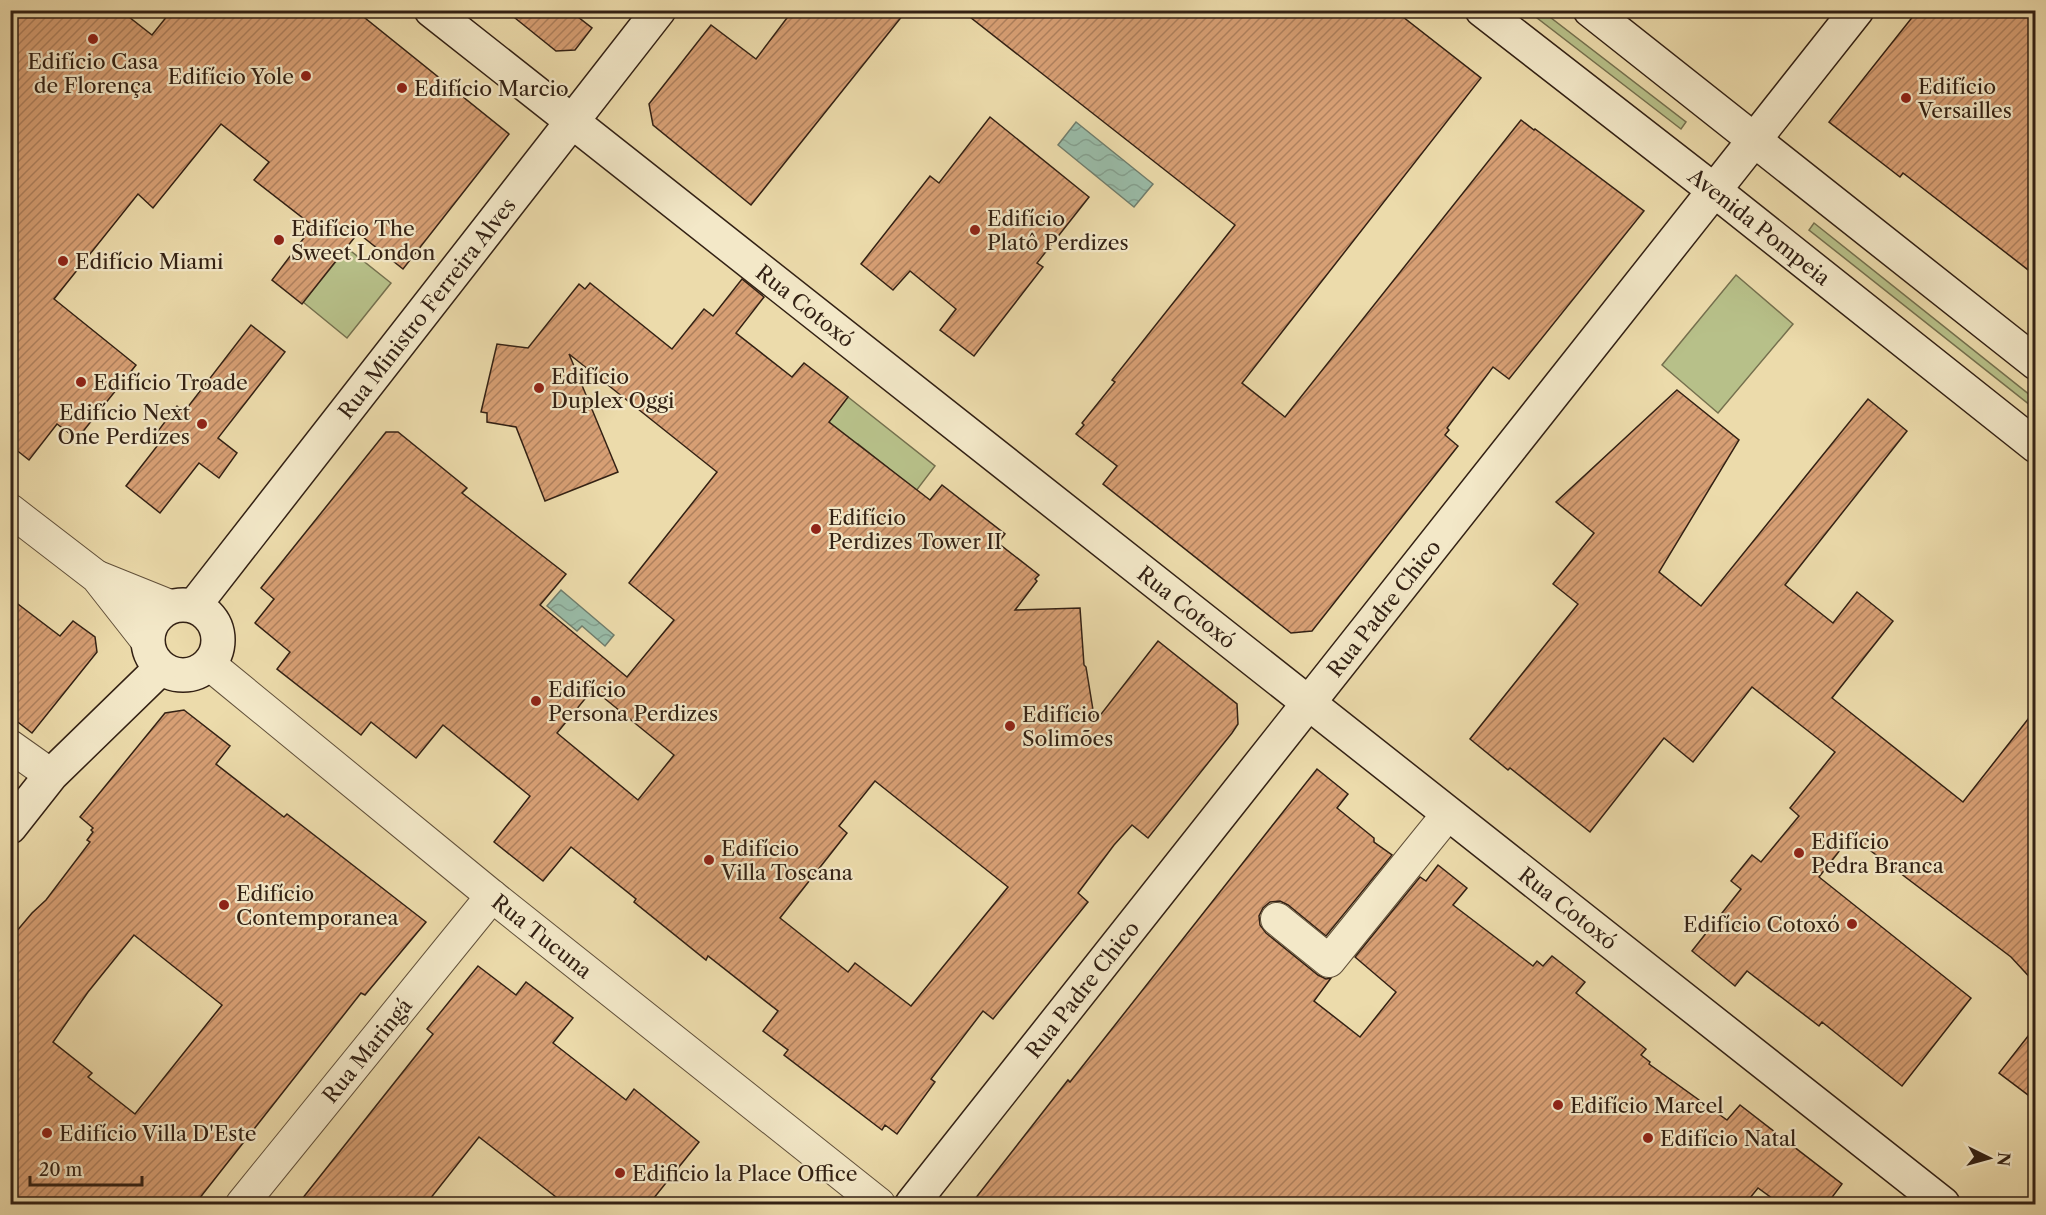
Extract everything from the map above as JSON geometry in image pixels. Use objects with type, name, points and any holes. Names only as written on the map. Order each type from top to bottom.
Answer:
[{"type":"street","name":"Rua Cotoxó","points":[[431,10],[1943,1204]]},
{"type":"street","name":"Rua Ministro Ferreira Alves","points":[[182,606],[573,121],[659,10]]},
{"type":"street","name":"Avenida Pompeia","points":[[1482,10],[1715,190],[2036,446]]},
{"type":"street","points":[[1590,10],[2036,363]]},
{"type":"street","name":"Rua Padre Chico","points":[[912,1204],[1857,10]]},
{"type":"street","points":[[10,510],[97,577],[154,655],[175,674],[189,675],[209,664],[219,643],[218,631],[213,620],[205,611],[182,606],[97,577]]},
{"type":"street","points":[[10,827],[51,775],[154,655],[150,627],[158,615],[182,606]]},
{"type":"street","name":"Rua Tucuna","points":[[209,664],[492,896],[879,1204]]},
{"type":"street","points":[[10,746],[51,775]]},
{"type":"street","points":[[1277,919],[1329,961],[1448,814]]},
{"type":"street","name":"Rua Maringá","points":[[242,1204],[492,896]]},
{"type":"green space","points":[[1528,11],[1542,11],[1686,122],[1681,129]]},
{"type":"green space","points":[[1814,223],[2035,399],[2035,409],[1809,230]]},
{"type":"green space","points":[[347,248],[391,283],[347,338],[303,302]]},
{"type":"green space","points":[[1736,275],[1793,324],[1718,413],[1662,365]]},
{"type":"green space","points":[[848,397],[935,466],[903,508],[888,468],[858,444],[815,439]]},
{"type":"water","points":[[1076,122],[1153,184],[1134,207],[1058,145]]},
{"type":"water","points":[[561,590],[614,635],[605,646],[582,626],[577,631],[547,606]]},
{"type":"building","points":[[10,10],[120,10],[152,35],[172,10],[355,10],[509,134],[403,269],[358,233],[302,304],[272,280],[313,226],[254,180],[269,162],[221,124],[153,208],[138,194],[54,299],[136,365],[77,439],[57,424],[29,460],[10,445]]},
{"type":"building","points":[[505,10],[569,10],[592,28],[575,50],[556,51]]},
{"type":"building","points":[[793,10],[907,10],[751,205],[653,125],[649,104],[711,25],[756,59]]},
{"type":"building","points":[[961,10],[1394,10],[1481,78],[1242,383],[1285,417],[1521,120],[1644,211],[1509,379],[1493,367],[1447,428],[1449,430],[1445,435],[1458,446],[1312,631],[1291,633],[1103,484],[1117,466],[1076,434],[1084,425],[1082,423],[1115,382],[1112,380],[1235,225]]},
{"type":"building","points":[[1918,10],[2036,10],[2036,276],[1903,173],[1900,177],[1829,122]]},
{"type":"building","name":"Edifício Platô Perdizes","points":[[990,117],[1089,197],[1037,263],[1043,267],[974,356],[940,330],[956,309],[910,271],[893,290],[861,264],[930,176],[939,183]]},
{"type":"building","points":[[742,279],[764,297],[736,333],[792,377],[804,363],[848,397],[829,422],[930,500],[942,485],[1005,534],[998,543],[1039,575],[1015,610],[1080,608],[1084,665],[1095,722],[1158,641],[1237,704],[1238,724],[1232,733],[1148,838],[1132,825],[1114,845],[1078,893],[1088,902],[993,1019],[983,1011],[931,1079],[935,1082],[897,1134],[885,1125],[882,1130],[784,1055],[788,1050],[763,1031],[778,1011],[708,956],[706,960],[634,902],[636,899],[571,847],[543,881],[494,842],[530,796],[443,725],[416,758],[371,722],[361,735],[277,669],[290,652],[255,623],[274,599],[261,588],[386,432],[398,432],[467,488],[462,493],[566,574],[540,605],[627,677],[674,620],[629,583],[717,472],[569,354],[618,472],[545,501],[516,427],[487,422],[487,413],[481,412],[497,344],[528,348],[579,284],[585,289],[590,283],[672,349],[704,309],[713,316]],"holes":[[[593,689],[674,755],[638,800],[557,733]],[[875,781],[1008,887],[911,1006],[855,963],[848,972],[780,918],[847,833],[839,826]]]},
{"type":"building","name":"Edifício Next One Perdizes","points":[[251,325],[285,352],[218,438],[237,453],[219,478],[199,463],[160,513],[126,486],[165,436],[158,431],[177,406],[184,412]]},
{"type":"building","points":[[1677,390],[1739,440],[1659,572],[1701,606],[1868,399],[1907,431],[1785,585],[1833,623],[1857,592],[1893,621],[1832,698],[1963,802],[2036,709],[2036,984],[2011,957],[1851,836],[1819,877],[1971,998],[1902,1086],[1822,1022],[1819,1026],[1747,971],[1735,986],[1692,951],[1741,889],[1731,881],[1752,855],[1761,862],[1799,816],[1790,808],[1835,752],[1752,687],[1693,762],[1664,738],[1590,832],[1470,739],[1578,604],[1553,584],[1594,533],[1556,502]]},
{"type":"building","points":[[10,598],[60,636],[73,621],[95,637],[97,652],[32,733],[10,716]]},
{"type":"building","points":[[184,710],[230,746],[216,764],[284,817],[287,814],[426,922],[365,995],[361,993],[195,1204],[10,1204],[10,939],[46,900],[90,842],[87,840],[93,828],[80,817],[165,713]],"holes":[[[134,935],[222,1005],[135,1114],[88,1077],[92,1073],[53,1042],[88,992]]]},
{"type":"building","points":[[1317,769],[1348,794],[1337,808],[1374,838],[1374,842],[1392,855],[1326,936],[1280,901],[1270,902],[1263,908],[1259,916],[1260,925],[1266,933],[1318,975],[1326,979],[1331,978],[1314,1001],[1360,1037],[1396,992],[1355,957],[1420,877],[1426,881],[1438,865],[1467,888],[1453,905],[1533,966],[1537,961],[1543,966],[1552,956],[1585,982],[1576,993],[1646,1049],[1641,1055],[1650,1062],[1649,1064],[1727,1120],[1740,1105],[1842,1184],[1827,1204],[1780,1204],[1758,1188],[1745,1204],[971,1204]]},
{"type":"building","points":[[478,966],[516,995],[526,982],[573,1018],[553,1043],[626,1100],[634,1089],[699,1142],[649,1204],[565,1204],[479,1137],[426,1204],[298,1204],[433,1034],[427,1029]]},
{"type":"building","points":[[2036,1026],[2036,1101],[1999,1073]]},
{"type":"place","name":"Edifício Casa de Florença","points":[[93,39]]},
{"type":"place","name":"Edifício Yole","points":[[306,76]]},
{"type":"place","name":"Edifício Marcio","points":[[402,88]]},
{"type":"place","name":"Edifício Versailles","points":[[1906,98]]},
{"type":"place","name":"Edifício Platô Perdizes","points":[[975,230]]},
{"type":"place","name":"Edifício The Sweet London","points":[[279,240]]},
{"type":"place","name":"Edifício Miami","points":[[63,261]]},
{"type":"place","name":"Edifício Troade","points":[[81,382]]},
{"type":"place","name":"Edifício Duplex Oggi","points":[[539,388]]},
{"type":"place","name":"Edifício Next One Perdizes","points":[[202,424]]},
{"type":"place","name":"Edifício Perdizes Tower II","points":[[816,529]]},
{"type":"place","name":"Edifício Persona Perdizes","points":[[536,701]]},
{"type":"place","name":"Edifício Solimões","points":[[1010,726]]},
{"type":"place","name":"Edifício Pedra Branca","points":[[1799,853]]},
{"type":"place","name":"Edifício Villa Toscana","points":[[709,860]]},
{"type":"place","name":"Edifício Contemporanea","points":[[224,905]]},
{"type":"place","name":"Edifício Cotoxó","points":[[1852,924]]},
{"type":"place","name":"Edifício Marcel","points":[[1558,1105]]},
{"type":"place","name":"Edifício Villa D'Este","points":[[47,1133]]},
{"type":"place","name":"Edifício Natal","points":[[1648,1138]]},
{"type":"place","name":"Edificio la Place Office","points":[[620,1173]]}]
